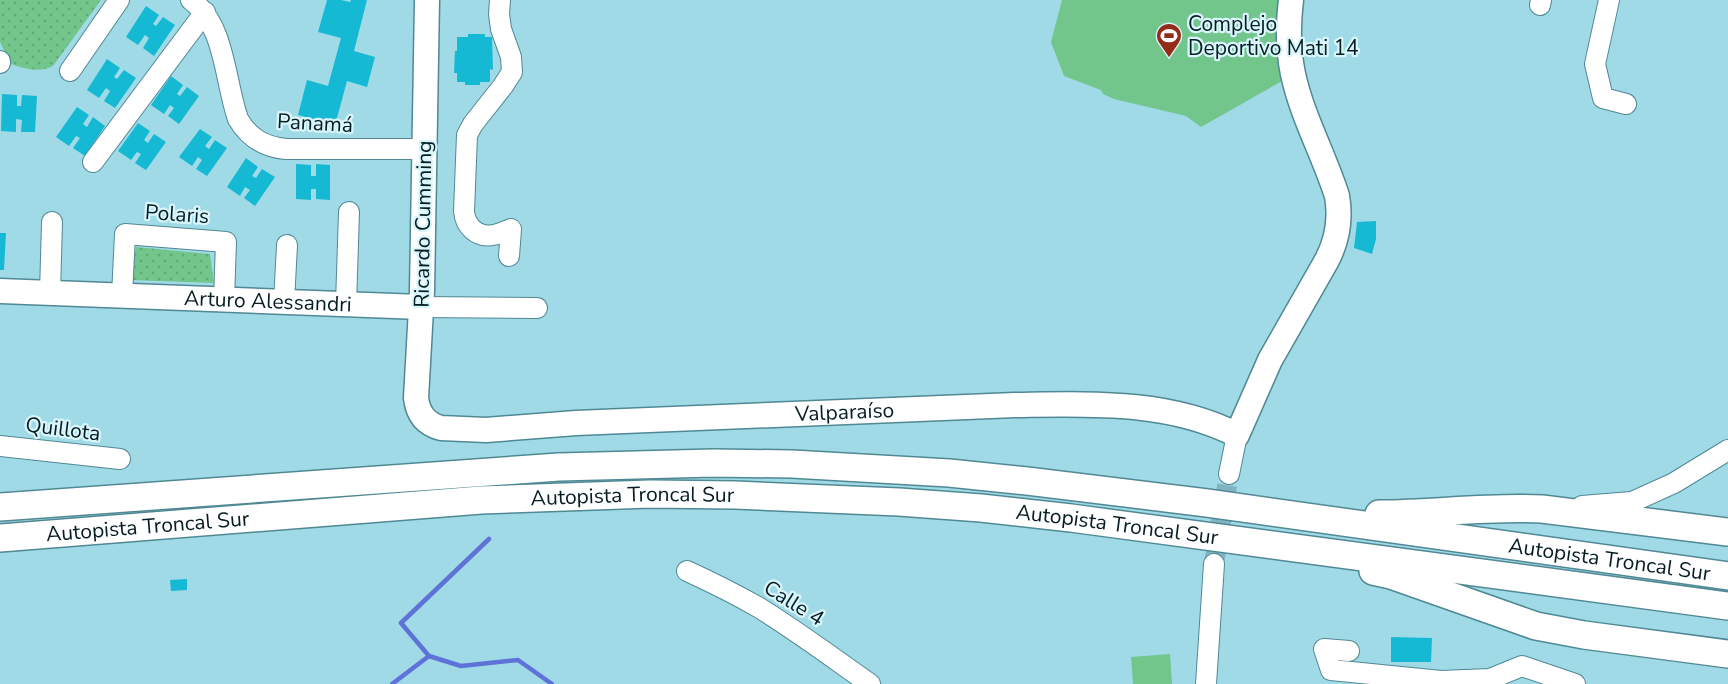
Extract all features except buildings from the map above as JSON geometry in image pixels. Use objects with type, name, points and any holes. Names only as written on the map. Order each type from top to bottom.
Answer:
[{"type":"highway","name":"Autopista Troncal Sur","points":[[0,507],[559,467],[713,463],[792,464],[949,473],[1207,503],[1728,576]]},
{"type":"highway","name":"Autopista Troncal Sur","points":[[0,538],[481,500],[650,494],[817,497],[981,508],[1264,543],[1728,606]]},
{"type":"highway","name":"Autopista Troncal Sur","points":[[1207,503],[1377,514],[1515,508],[1728,532]]},
{"type":"highway","name":"Autopista Troncal Sur","points":[[1264,543],[1391,575],[1536,626],[1584,635],[1728,654]]},
{"type":"main road","name":"Ricardo Cumming","points":[[427,0],[417,405],[419,412],[428,423],[448,428]]},
{"type":"main road","points":[[1237,435],[1270,360],[1332,251],[1338,231],[1337,196],[1292,73],[1289,28],[1291,0]]},
{"type":"main road","name":"Arturo Alessandri","points":[[0,291],[421,307]]},
{"type":"main road","name":"Valparaíso","points":[[448,428],[486,429],[1015,405],[1083,404],[1128,406],[1167,412],[1200,419],[1237,435]]},
{"type":"street","points":[[70,71],[119,0]]},
{"type":"street","points":[[500,0],[501,29],[511,57],[512,72],[466,135],[464,211],[470,228],[478,233],[491,236],[511,229],[509,256]]},
{"type":"street","points":[[1609,0],[1595,64],[1603,98],[1626,104]]},
{"type":"street","points":[[93,162],[130,113],[198,6]]},
{"type":"street","name":"Panamá","points":[[198,6],[213,26],[238,119],[255,139],[270,147],[286,149],[424,149]]},
{"type":"street","points":[[346,304],[349,212]]},
{"type":"street","points":[[50,293],[52,222]]},
{"type":"street","name":"Polaris","points":[[122,296],[125,234],[226,242],[224,300]]},
{"type":"street","points":[[284,302],[287,245]]},
{"type":"street","name":"Arturo Alessandri","points":[[421,307],[537,308]]},
{"type":"street","points":[[1229,474],[1237,435]]},
{"type":"street","name":"Quillota","points":[[0,446],[120,459]]},
{"type":"street","points":[[1542,510],[1632,502],[1674,483],[1728,450]]},
{"type":"street","points":[[1206,684],[1214,564]]},
{"type":"street","name":"Calle 4","points":[[687,571],[758,608],[819,647],[870,684]]},
{"type":"street","points":[[1349,651],[1323,649],[1331,670],[1442,681],[1490,679],[1522,666],[1575,684]]},
{"type":"green space","points":[[0,0],[101,0],[53,66],[37,70],[11,64],[0,42]]},
{"type":"green space","name":"Complejo Deportivo Mati 14","points":[[1062,0],[1281,0],[1278,21],[1282,81],[1201,127],[1186,116],[1114,99],[1103,94],[1101,90],[1064,76],[1051,42]]},
{"type":"green space","points":[[136,247],[210,254],[214,283],[131,280]]},
{"type":"green space","points":[[1170,654],[1172,684],[1133,684],[1131,657]]},
{"type":"waterway","points":[[489,539],[401,623],[429,656],[461,666],[518,660],[552,684]]},
{"type":"waterway","points":[[392,684],[429,656]]},
{"type":"tunnel","points":[[1214,564],[1229,474]]},
{"type":"place","name":"Complejo Deportivo Mati 14","points":[[1169,59]]}]
